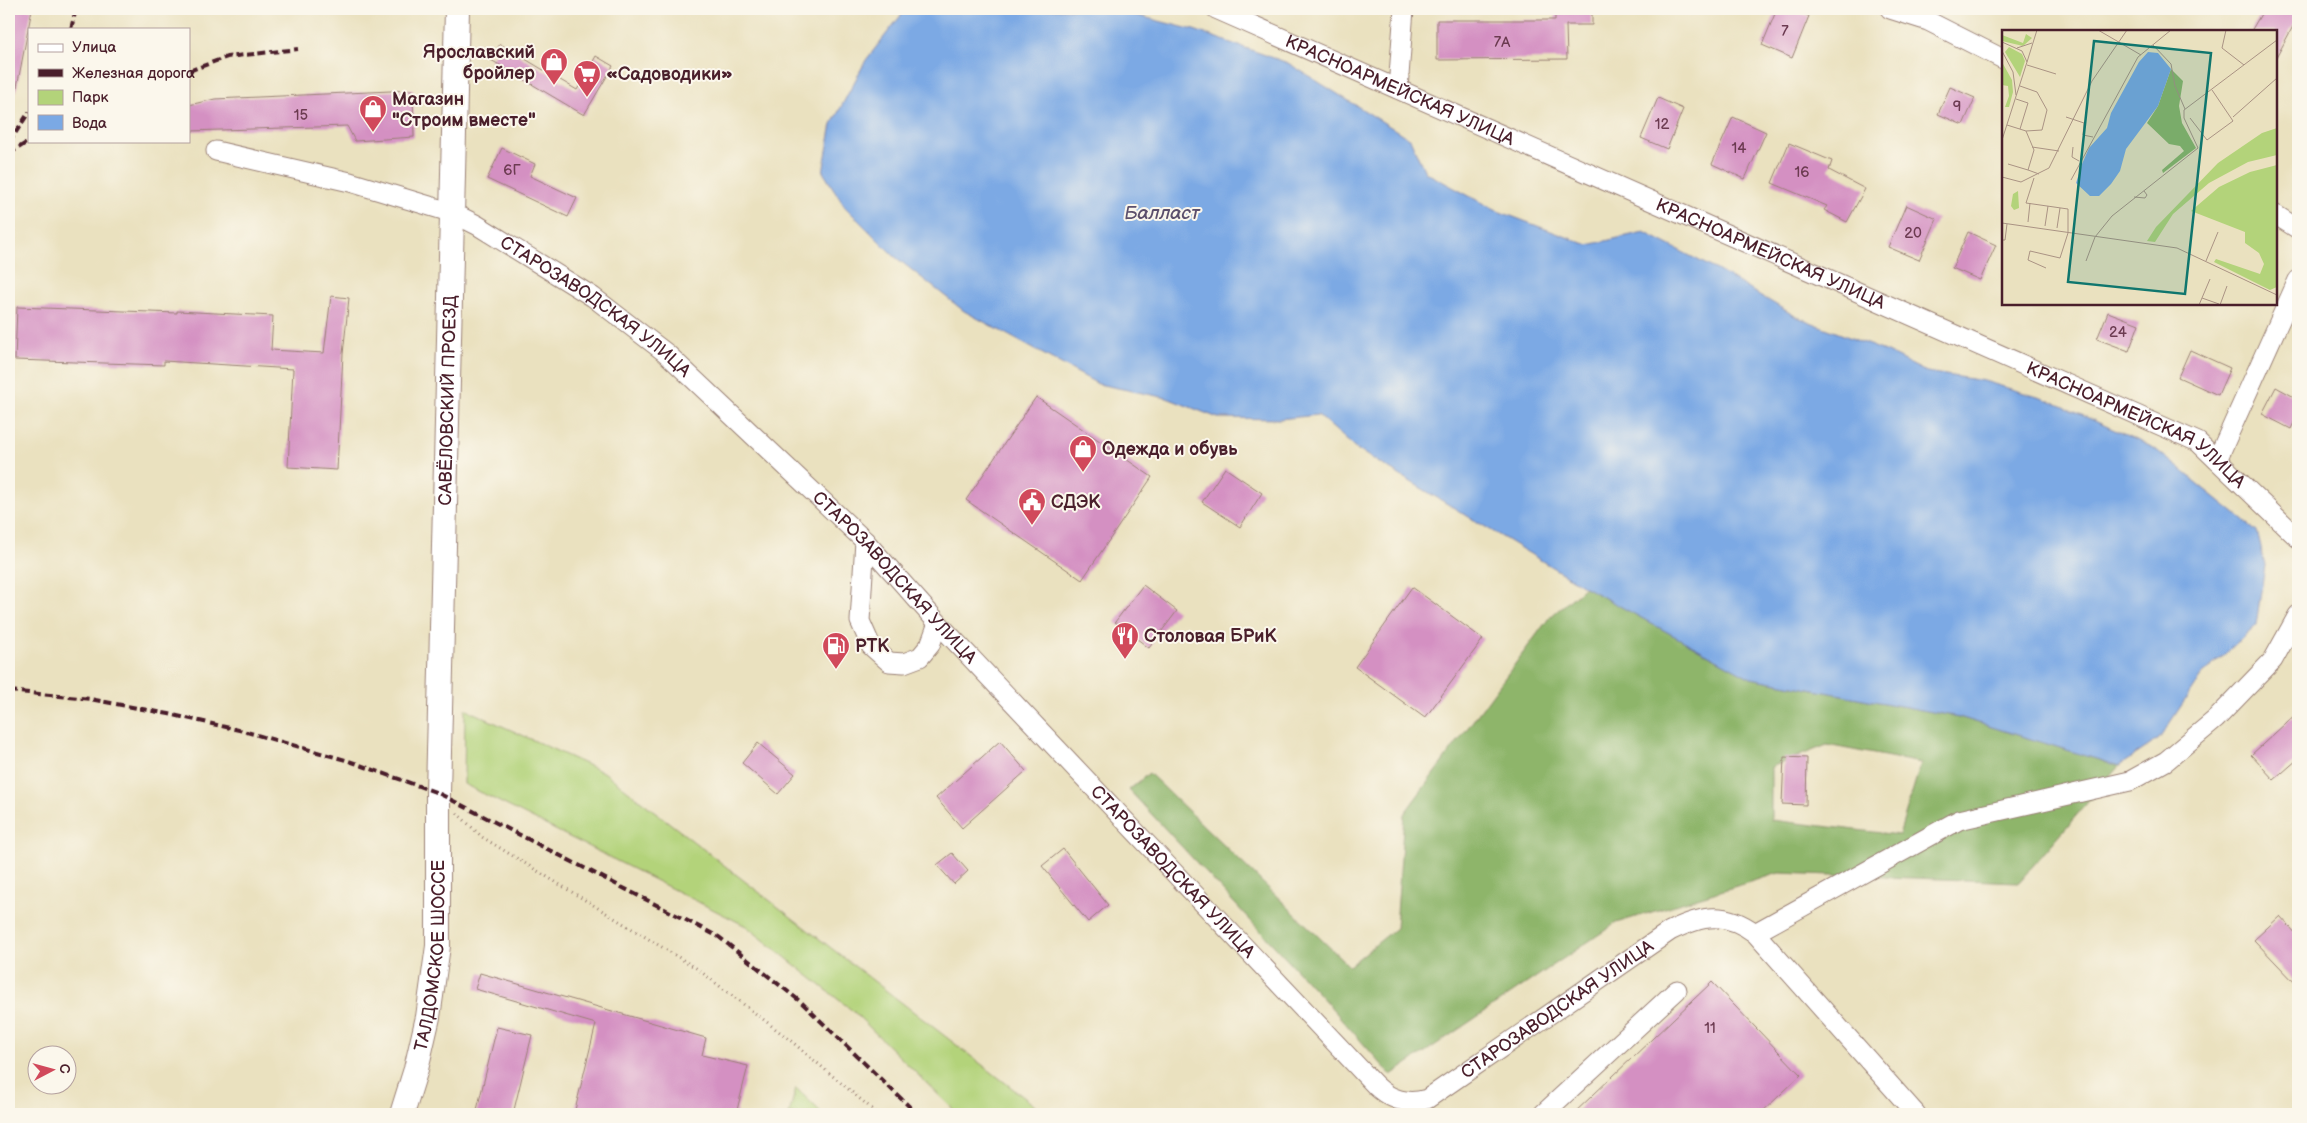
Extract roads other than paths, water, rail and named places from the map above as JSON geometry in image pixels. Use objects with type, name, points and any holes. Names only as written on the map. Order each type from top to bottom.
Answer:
[{"type":"main road","name":"САВЁЛОВСКИЙ ПРОЕЗД","points":[[438,799],[457,9]]},
{"type":"main road","name":"ТАЛДОМСКОЕ ШОССЕ","points":[[402,1114],[420,1052],[436,964],[438,946],[438,799]]},
{"type":"street","name":"КРАСНОАРМЕЙСКАЯ УЛИЦА","points":[[1216,9],[2198,442],[2298,538]]},
{"type":"street","points":[[1398,89],[1404,9]]},
{"type":"street","points":[[1890,9],[1928,21],[2002,58]]},
{"type":"street","name":"СТАРОЗАВОДСКАЯ УЛИЦА","points":[[216,151],[350,182],[453,213],[477,225],[593,297],[666,353],[865,541],[938,623],[1376,1086],[1398,1101],[1411,1102],[1427,1099],[1678,927],[1699,920],[1727,917],[1741,922],[1755,932],[1916,1114]]},
{"type":"street","points":[[2277,216],[2298,230]]},
{"type":"street","points":[[2217,460],[2298,280]]},
{"type":"street","points":[[865,541],[860,621],[871,646],[889,662],[904,663],[920,657],[930,645],[938,623]]},
{"type":"street","points":[[1755,932],[1959,820],[2130,782],[2166,761],[2216,719],[2273,660],[2298,614]]},
{"type":"street","points":[[1543,1114],[1677,990]]},
{"type":"water","name":"Балласт","points":[[906,9],[1112,9],[1194,30],[1288,63],[1410,139],[1425,172],[1495,210],[1588,245],[1644,232],[1717,270],[1795,316],[1887,352],[1926,372],[1984,381],[2051,401],[2154,448],[2257,531],[2265,565],[2256,625],[2201,676],[2159,739],[2119,766],[1959,717],[1751,678],[1585,587],[1358,450],[1318,415],[1279,419],[1218,418],[1167,398],[1098,384],[964,311],[894,256],[845,207],[823,172],[832,124],[866,60]]},
{"type":"railway","points":[[71,28],[76,9]]},
{"type":"railway","points":[[190,71],[227,57],[298,49]]},
{"type":"railway","points":[[9,143],[28,114]]},
{"type":"railway","points":[[9,154],[28,142]]},
{"type":"railway","points":[[9,691],[90,699],[243,731],[349,761],[438,793],[719,937],[801,1002],[917,1114]]},
{"type":"place","name":"Ярославский бройлер","points":[[554,86]]},
{"type":"place","name":"«Садоводики»","points":[[587,98]]},
{"type":"place","name":"Магазин \"Строим вместе\"","points":[[373,133]]},
{"type":"place","name":"Одежда и обувь","points":[[1083,473]]},
{"type":"place","name":"СДЭК","points":[[1032,526]]},
{"type":"place","name":"Столовая БРиК","points":[[1125,660]]},
{"type":"place","name":"РТК","points":[[836,670]]}]
